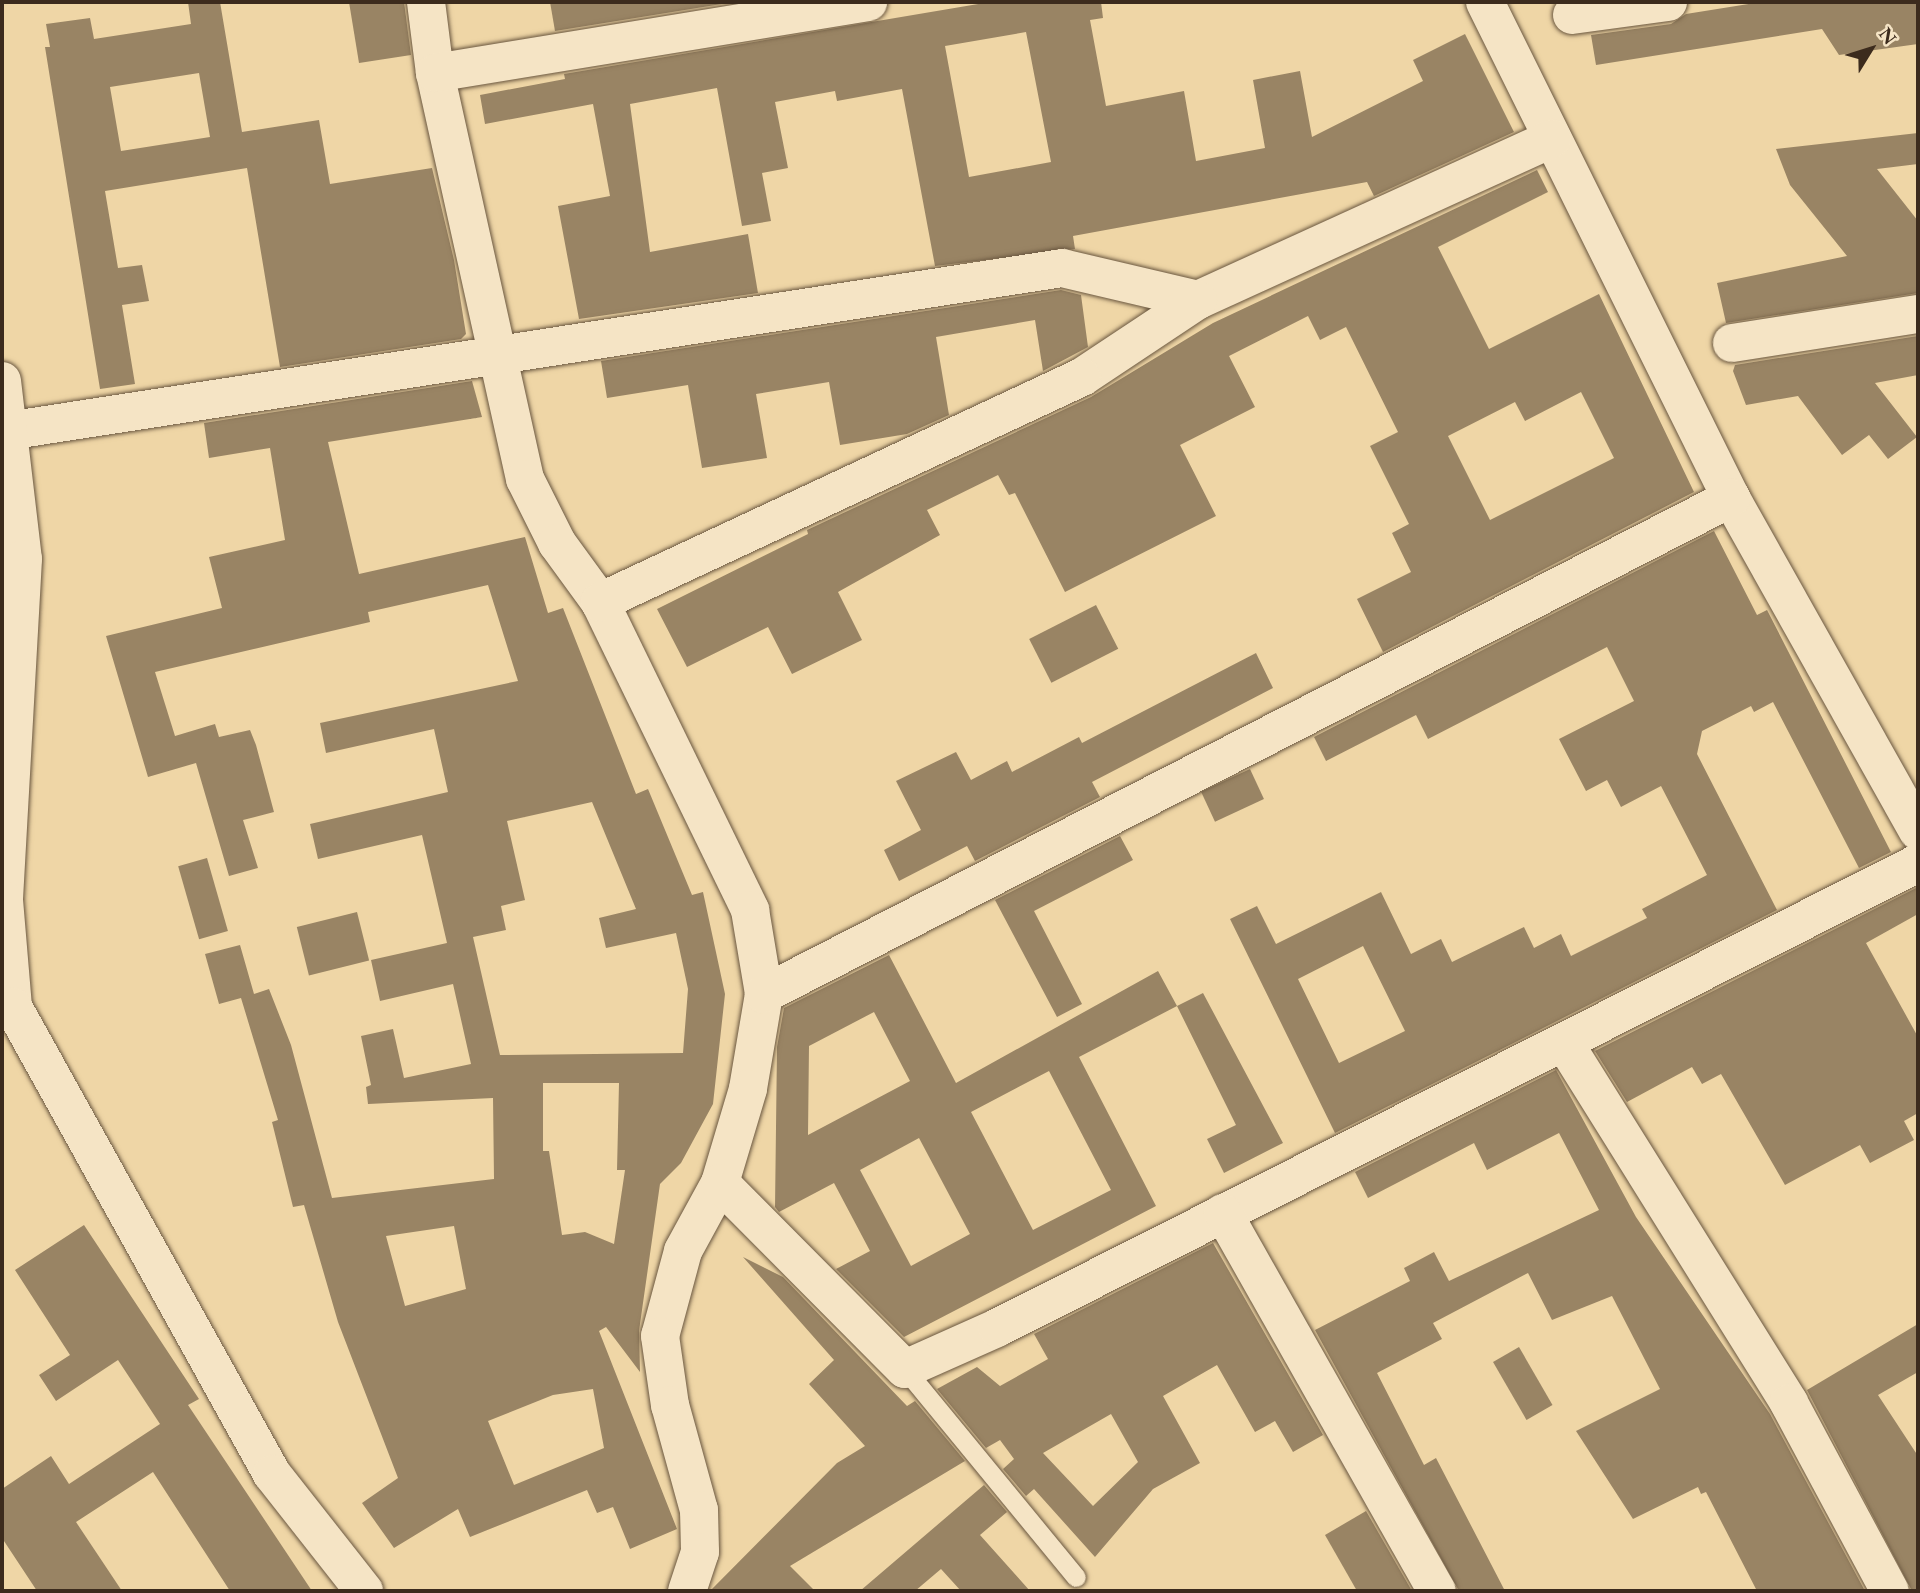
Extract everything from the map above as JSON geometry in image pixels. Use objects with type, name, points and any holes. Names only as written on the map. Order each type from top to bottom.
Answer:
[{"type":"street","points":[[426,2],[435,73],[525,479],[557,543],[600,602],[750,910],[764,994],[748,1088],[720,1183],[683,1251],[660,1336],[670,1405],[699,1510],[700,1552],[687,1591]]},
{"type":"street","points":[[435,73],[868,2]]},
{"type":"street","points":[[1485,2],[1731,498],[1918,831]]},
{"type":"street","points":[[1572,15],[1668,2]]},
{"type":"street","points":[[600,602],[1082,377],[1198,300],[1552,139]]},
{"type":"street","points":[[7,431],[1062,268],[1198,300]]},
{"type":"street","points":[[1732,343],[1918,314]]},
{"type":"street","points":[[2,381],[23,559],[4,900],[13,1007],[272,1474],[364,1591]]},
{"type":"street","points":[[764,994],[1731,498]]},
{"type":"street","points":[[720,1183],[905,1369],[1565,1044],[1918,863]]},
{"type":"street","points":[[1565,1044],[1789,1403],[1890,1591]]},
{"type":"street","points":[[1223,1213],[1437,1591]]},
{"type":"lane","points":[[905,1369],[1076,1577]]},
{"type":"building","points":[[188,2],[220,2],[242,132],[319,120],[330,184],[432,168],[454,260],[466,334],[461,339],[280,367],[247,168],[105,191],[118,268],[142,265],[149,301],[122,305],[135,384],[100,389],[45,47],[50,47],[46,24],[90,18],[94,39],[191,24]],"holes":[[[199,73],[210,137],[121,151],[110,87]]]},
{"type":"building","points":[[349,2],[404,2],[411,55],[359,63]]},
{"type":"building","points":[[550,2],[734,2],[555,31]]},
{"type":"building","points":[[990,2],[1101,2],[1103,18],[1090,20],[1106,106],[1184,91],[1196,161],[1265,148],[1253,80],[1300,71],[1312,137],[1423,81],[1413,60],[1465,34],[1514,132],[1374,196],[1367,182],[1073,236],[1075,249],[935,266],[902,89],[837,101],[835,91],[775,102],[788,168],[762,173],[771,221],[742,226],[717,88],[630,104],[650,252],[748,234],[758,293],[579,319],[558,206],[610,196],[593,104],[485,124],[480,95],[565,79],[564,74]],"holes":[[[1026,32],[1051,162],[969,177],[945,46]]]},
{"type":"building","points":[[1761,2],[1918,2],[1918,44],[1839,55],[1822,29],[1596,65],[1591,35],[1671,24],[1686,14]]},
{"type":"building","points":[[1918,133],[1918,164],[1877,169],[1918,221],[1918,293],[1726,323],[1717,283],[1847,256],[1790,185],[1776,149]]},
{"type":"building","points":[[1537,170],[1548,192],[1438,247],[1489,349],[1599,294],[1694,492],[1383,652],[1357,599],[1411,572],[1392,533],[1409,524],[1370,446],[1398,432],[1346,327],[1320,340],[1308,316],[1229,356],[1255,407],[1180,445],[1216,516],[1065,592],[1015,493],[1009,495],[998,475],[927,510],[940,535],[838,592],[862,640],[792,674],[768,627],[687,667],[657,609],[808,534],[807,530],[1091,397],[1213,323]],"holes":[[[1581,392],[1614,458],[1490,520],[1448,436],[1515,402],[1525,421]]]},
{"type":"building","points":[[1061,290],[1081,295],[1088,347],[1043,371],[1035,320],[936,337],[949,415],[907,434],[840,445],[829,382],[756,394],[767,458],[702,468],[688,385],[607,398],[601,361]]},
{"type":"building","points":[[1918,336],[1918,375],[1875,383],[1917,437],[1888,459],[1869,435],[1842,455],[1798,396],[1746,405],[1733,371],[1735,365]]},
{"type":"building","points":[[472,381],[482,417],[328,442],[359,574],[525,537],[548,613],[563,608],[636,794],[648,789],[692,895],[703,892],[725,994],[713,1104],[681,1163],[660,1184],[639,1331],[640,1372],[606,1327],[599,1331],[677,1529],[630,1549],[613,1507],[597,1513],[587,1490],[470,1537],[458,1509],[394,1548],[362,1503],[398,1478],[338,1322],[304,1205],[293,1207],[272,1122],[278,1120],[241,998],[219,1004],[205,954],[240,945],[254,994],[269,989],[291,1045],[332,1198],[494,1179],[493,1098],[368,1104],[366,1087],[371,1085],[361,1036],[393,1029],[404,1078],[471,1064],[453,984],[380,1001],[371,960],[447,943],[422,835],[318,859],[310,824],[448,792],[434,729],[326,753],[320,723],[518,681],[488,585],[368,612],[370,622],[155,672],[175,736],[215,724],[219,737],[250,730],[256,745],[274,812],[243,820],[258,868],[229,876],[196,763],[148,777],[106,636],[222,608],[209,557],[285,540],[270,448],[209,458],[204,423]],"holes":[[[592,802],[636,909],[599,918],[606,948],[676,933],[688,989],[683,1053],[500,1055],[473,937],[506,930],[501,906],[525,900],[507,821]],[[543,1083],[619,1083],[617,1170],[625,1170],[614,1244],[585,1232],[562,1235],[549,1151],[543,1151]],[[454,1226],[466,1289],[405,1306],[386,1236]],[[593,1389],[604,1448],[514,1485],[488,1421],[553,1395]]]},
{"type":"building","points":[[1714,531],[1757,615],[1767,610],[1891,852],[1859,868],[1773,702],[1754,712],[1751,706],[1702,731],[1697,754],[1777,910],[1335,1133],[1230,919],[1257,906],[1276,944],[1381,892],[1411,954],[1441,939],[1452,962],[1524,927],[1534,948],[1561,934],[1571,956],[1647,918],[1642,909],[1707,875],[1661,786],[1621,807],[1607,780],[1586,791],[1559,739],[1634,701],[1607,647],[1428,739],[1416,715],[1326,761],[1314,737]],"holes":[[[1363,946],[1405,1031],[1339,1063],[1298,979]]]},
{"type":"building","points":[[1096,605],[1118,649],[1051,683],[1029,639]]},
{"type":"building","points":[[1256,653],[1273,688],[1092,782],[1100,797],[975,861],[967,846],[899,881],[884,850],[921,830],[896,781],[956,752],[971,780],[1007,761],[1012,772],[1079,737],[1082,743]]},
{"type":"building","points":[[1250,769],[1264,799],[1215,822],[1201,792]]},
{"type":"building","points":[[1120,836],[1133,860],[1034,911],[1082,1004],[1057,1017],[995,900]]},
{"type":"building","points":[[207,858],[228,931],[199,939],[178,866]]},
{"type":"building","points":[[1918,887],[1918,914],[1866,943],[1918,1037],[1918,1113],[1904,1121],[1914,1140],[1870,1163],[1860,1145],[1785,1185],[1721,1074],[1702,1084],[1692,1067],[1627,1102],[1595,1051]]},
{"type":"building","points":[[357,912],[369,961],[309,976],[297,927]]},
{"type":"building","points":[[889,955],[956,1083],[1158,971],[1177,1006],[1079,1057],[1156,1206],[904,1337],[836,1269],[870,1251],[834,1183],[779,1212],[775,1207],[777,1047],[784,1008]],"holes":[[[874,1012],[910,1081],[808,1135],[809,1046]],[[1049,1071],[1111,1190],[1033,1230],[971,1112]],[[919,1138],[970,1234],[911,1266],[860,1170]]]},
{"type":"building","points":[[1203,993],[1283,1143],[1224,1173],[1207,1139],[1236,1125],[1177,1006]]},
{"type":"building","points":[[1556,1070],[1636,1217],[1770,1414],[1865,1591],[1757,1591],[1706,1492],[1701,1494],[1698,1487],[1633,1519],[1576,1431],[1660,1389],[1612,1296],[1552,1320],[1528,1273],[1433,1323],[1442,1339],[1377,1373],[1424,1465],[1436,1458],[1505,1591],[1459,1591],[1315,1330],[1410,1281],[1404,1268],[1434,1252],[1449,1281],[1599,1210],[1559,1133],[1487,1170],[1474,1143],[1368,1198],[1355,1172]]},
{"type":"building","points":[[84,1225],[199,1399],[188,1405],[312,1591],[230,1591],[153,1472],[76,1522],[122,1591],[37,1591],[2,1538],[2,1489],[51,1456],[69,1484],[160,1424],[118,1360],[56,1401],[39,1375],[70,1355],[15,1270]]},
{"type":"building","points":[[1213,1243],[1323,1435],[1293,1452],[1275,1421],[1255,1432],[1217,1365],[1163,1396],[1200,1463],[1153,1489],[1095,1557],[1034,1489],[1026,1496],[1003,1469],[1014,1459],[1000,1440],[986,1448],[937,1389],[977,1367],[1000,1386],[1048,1359],[1034,1334]],"holes":[[[1111,1414],[1138,1462],[1093,1506],[1043,1453]]]},
{"type":"building","points":[[743,1257],[783,1277],[907,1406],[915,1401],[965,1461],[790,1566],[815,1591],[710,1591],[837,1463],[865,1446],[809,1384],[834,1360]]},
{"type":"building","points":[[1918,1324],[1918,1372],[1878,1395],[1918,1456],[1918,1591],[1912,1591],[1807,1390]]},
{"type":"building","points":[[1519,1347],[1553,1405],[1527,1420],[1493,1362]]},
{"type":"building","points":[[984,1485],[1007,1512],[980,1535],[1030,1591],[961,1591],[941,1569],[915,1591],[860,1591]]},
{"type":"building","points":[[1366,1511],[1412,1591],[1357,1591],[1325,1535]]}]
